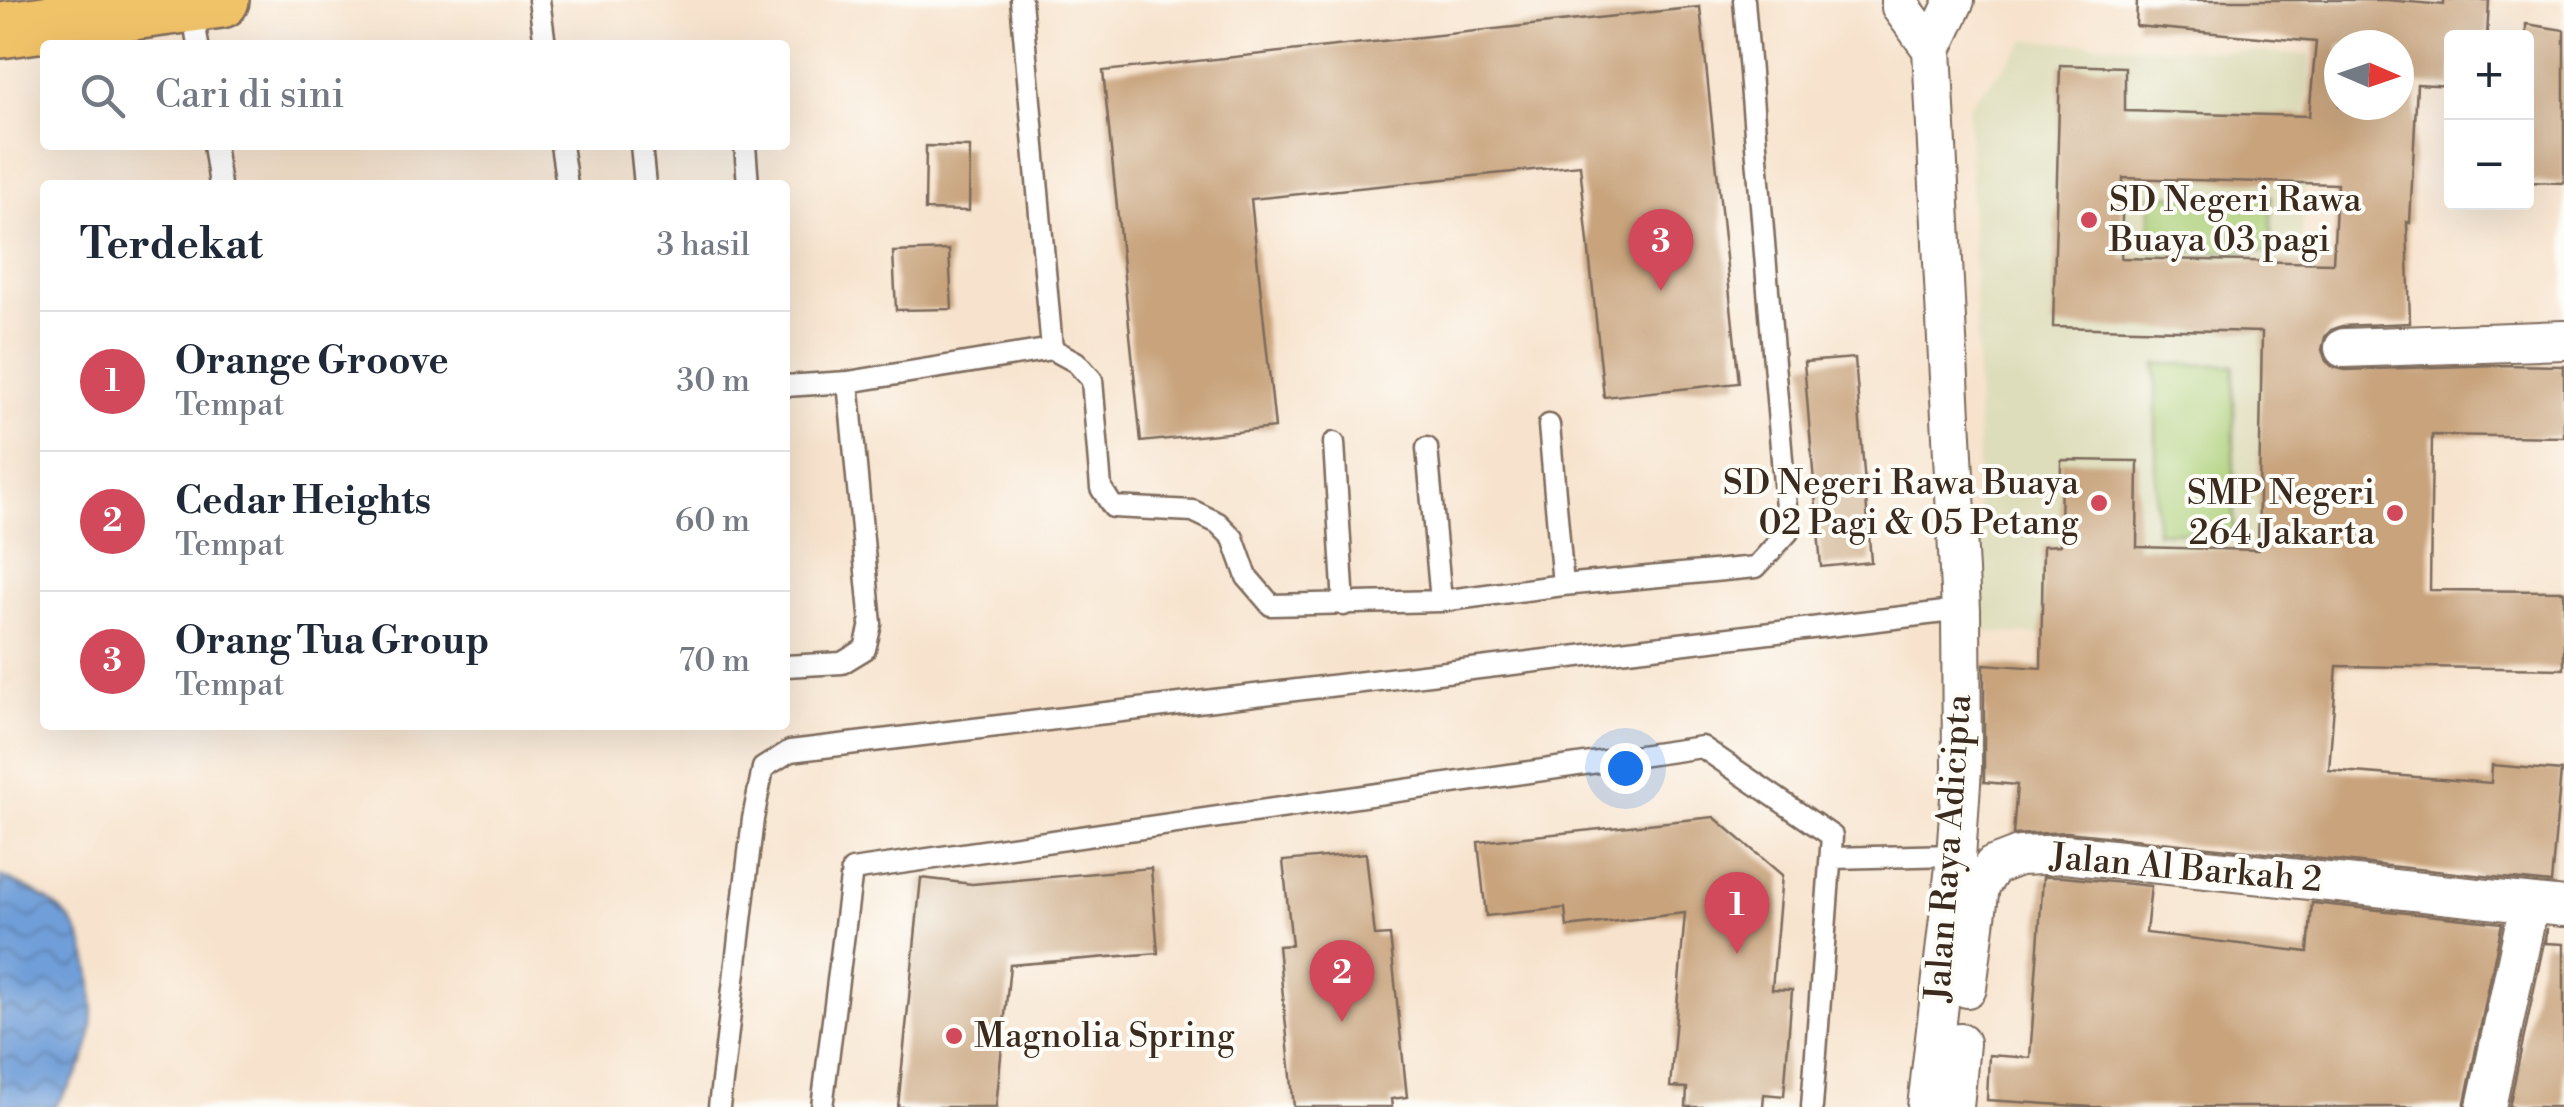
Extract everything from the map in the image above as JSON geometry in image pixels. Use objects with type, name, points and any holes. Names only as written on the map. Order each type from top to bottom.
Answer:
[{"type":"main road","points":[[0,30],[203,16]]},
{"type":"street","points":[[1901,0],[1901,7],[1932,50]]},
{"type":"street","name":"Jalan Raya Adicipta","points":[[1927,1107],[1956,856],[1962,768],[1960,610],[1932,50],[1955,0]]},
{"type":"street","points":[[2344,348],[2564,340]]},
{"type":"street","name":"Jalan Al Barkah 2","points":[[1954,1107],[1980,886],[1993,866],[2019,856],[2065,854],[2547,905]]},
{"type":"street","points":[[2486,1107],[2547,905]]},
{"type":"lane","points":[[539,0],[544,40]]},
{"type":"lane","points":[[1021,0],[1052,350]]},
{"type":"lane","points":[[790,386],[848,382],[1052,350],[1076,362],[1092,380],[1101,488],[1113,507],[1193,511],[1218,523],[1233,538],[1246,577],[1271,605],[1442,601],[1756,567],[1788,532],[1744,0]]},
{"type":"lane","points":[[215,150],[219,180]]},
{"type":"lane","points":[[562,150],[565,180]]},
{"type":"lane","points":[[641,150],[644,180]]},
{"type":"lane","points":[[744,150],[748,180]]},
{"type":"lane","points":[[790,666],[842,663],[865,649],[871,624],[848,382]]},
{"type":"lane","points":[[1549,425],[1563,586]]},
{"type":"lane","points":[[1334,444],[1344,605]]},
{"type":"lane","points":[[1427,448],[1442,601]]},
{"type":"lane","points":[[720,1107],[753,819],[763,768],[790,751],[1960,610]]},
{"type":"lane","points":[[822,1107],[852,870],[1702,748],[1832,836],[1812,1107]]},
{"type":"lane","points":[[1830,858],[1956,856]]},
{"type":"shaded area","points":[[2027,40],[2310,55],[2299,332],[2336,336],[2332,648],[1979,632],[1977,356],[1968,107]]},
{"type":"green space","points":[[2151,195],[2271,196],[2271,252],[2149,251]]},
{"type":"green space","points":[[2156,364],[2234,365],[2234,532],[2156,532]]},
{"type":"water","points":[[0,876],[35,892],[66,915],[82,942],[91,974],[93,1009],[85,1058],[54,1107],[0,1107]]},
{"type":"building","points":[[2137,0],[2387,0],[2444,5],[2444,0],[2489,0],[2487,30],[2444,30],[2444,86],[2417,84],[2410,223],[2407,222],[2410,323],[2342,326],[2325,337],[2322,350],[2326,361],[2345,370],[2564,366],[2564,437],[2432,435],[2430,590],[2564,591],[2564,669],[2337,666],[2329,770],[2491,783],[2492,765],[2561,771],[2551,883],[2067,832],[2013,835],[2017,785],[1984,782],[1984,664],[2041,668],[2043,546],[2060,545],[2061,460],[2138,461],[2137,547],[2258,550],[2262,332],[2053,327],[2060,65],[2125,67],[2125,111],[2309,116],[2316,42],[2136,26]],"holes":[[[2123,178],[2337,184],[2333,263],[2121,258]]]},
{"type":"building","points":[[1700,7],[1739,383],[1604,397],[1580,165],[1251,199],[1275,428],[1141,442],[1103,71]]},
{"type":"building","points":[[2526,24],[2564,30],[2564,183],[2534,182],[2534,30],[2526,30]]},
{"type":"building","points":[[926,146],[970,147],[969,211],[925,210]]},
{"type":"building","points":[[949,250],[952,309],[896,310],[893,252]]},
{"type":"building","points":[[1855,358],[1871,562],[1821,567],[1804,362]]},
{"type":"building","points":[[1714,817],[1782,875],[1772,989],[1792,990],[1784,1096],[1764,1094],[1763,1107],[1686,1107],[1687,1088],[1670,1087],[1685,913],[1567,927],[1565,908],[1486,916],[1478,842]]},
{"type":"building","points":[[1366,853],[1375,936],[1390,935],[1407,1097],[1391,1099],[1392,1107],[1294,1107],[1278,946],[1292,945],[1283,861]]},
{"type":"building","name":"Magnolia Spring","points":[[1151,868],[1158,953],[1010,965],[996,1107],[898,1107],[921,878],[972,884]]},
{"type":"building","points":[[2043,877],[2151,886],[2146,933],[2308,952],[2312,903],[2502,923],[2464,1107],[2092,1107],[1987,1100],[1989,1055],[2030,1058]]},
{"type":"building","points":[[2547,928],[2546,943],[2564,944],[2564,1107],[2509,1107]]},
{"type":"place","name":"SD Negeri Rawa Buaya 03 pagi","points":[[2089,220]]},
{"type":"place","name":"Orang Tua Group","points":[[1661,291]]},
{"type":"place","name":"SD Negeri Rawa Buaya 02 Pagi & 05 Petang","points":[[2099,503]]},
{"type":"place","name":"SMP Negeri 264 Jakarta","points":[[2395,513]]},
{"type":"place","name":"Orange Groove","points":[[1737,954]]},
{"type":"place","name":"Cedar Heights","points":[[1342,1022]]},
{"type":"place","name":"Magnolia Spring","points":[[954,1036]]}]
